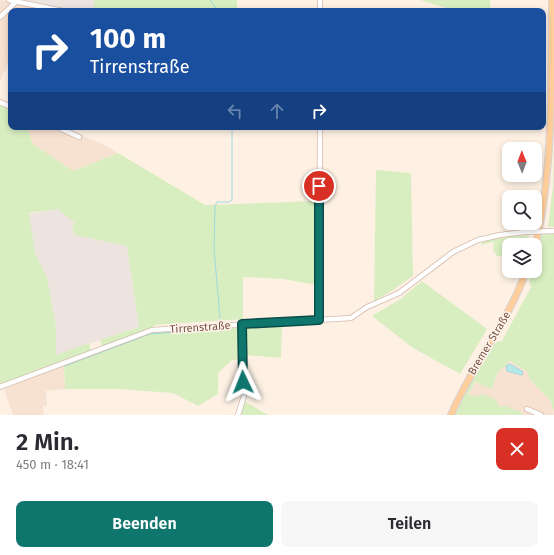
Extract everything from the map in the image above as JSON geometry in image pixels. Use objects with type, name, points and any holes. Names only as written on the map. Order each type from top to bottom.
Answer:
[{"type":"main road","points":[[537,238],[545,205],[550,158],[552,0]]},
{"type":"main road","name":"Bremer Straße","points":[[451,415],[462,390],[508,313],[523,278]]},
{"type":"street","points":[[9,0],[49,8]]},
{"type":"street","points":[[10,8],[17,1]]},
{"type":"street","points":[[0,17],[8,9]]},
{"type":"street","points":[[64,130],[79,137]]},
{"type":"street","points":[[319,320],[320,130]]},
{"type":"street","name":"Tirrenstraße","points":[[0,387],[152,330],[355,317],[367,307],[399,293],[453,252],[478,240],[500,234],[554,231]]},
{"type":"street","points":[[238,415],[244,396],[242,324]]},
{"type":"street","points":[[527,409],[541,415]]},
{"type":"shaded area","points":[[0,0],[11,2],[11,4],[0,14]]},
{"type":"shaded area","points":[[24,0],[94,0],[94,8],[61,8]]},
{"type":"shaded area","points":[[18,3],[41,8],[13,8]]},
{"type":"shaded area","points":[[8,12],[8,64],[0,81],[0,20]]},
{"type":"shaded area","points":[[28,130],[70,130],[118,153],[73,171],[33,144]]},
{"type":"shaded area","points":[[58,209],[74,222],[72,229],[75,235],[127,246],[139,327],[56,355],[56,326],[47,278],[35,253],[28,214]]},
{"type":"shaded area","points":[[510,361],[528,372],[530,380],[551,401],[554,415],[523,415],[523,413],[499,407],[478,397],[468,395],[475,382],[492,389],[498,372]]},
{"type":"shaded area","points":[[64,366],[65,389],[46,391],[47,406],[43,406],[44,415],[13,415],[4,389]]},
{"type":"green space","points":[[94,0],[237,0],[237,8],[94,8]]},
{"type":"green space","points":[[420,0],[490,0],[491,8],[446,8]]},
{"type":"green space","points":[[0,104],[8,108],[8,130],[28,130],[33,144],[73,171],[118,153],[205,205],[316,201],[317,285],[283,279],[243,277],[243,319],[155,325],[152,328],[102,347],[100,340],[139,327],[127,246],[75,235],[72,229],[74,222],[58,209],[29,213],[35,253],[47,278],[56,326],[56,355],[89,343],[91,351],[0,384]]},
{"type":"green space","points":[[554,137],[554,227],[548,227],[553,186]]},
{"type":"green space","points":[[376,170],[411,173],[413,276],[374,301]]},
{"type":"green space","points":[[554,233],[554,413],[551,401],[530,380],[528,372],[510,361],[498,372],[492,389],[475,382],[468,395],[477,396],[483,394],[496,400],[499,407],[506,406],[523,413],[523,415],[455,415],[472,380],[496,342],[502,341],[531,287],[529,278],[542,278],[542,234]]},
{"type":"green space","points":[[524,235],[530,236],[528,238],[502,238],[502,255],[498,257],[493,251],[494,242],[481,245],[482,242],[499,238]]},
{"type":"green space","points":[[422,281],[487,329],[460,374],[413,348],[372,316],[402,298]]},
{"type":"green space","points":[[240,326],[241,359],[232,360],[218,373],[218,394],[198,406],[173,393],[118,389],[65,389],[64,366],[152,332]]},
{"type":"green space","points":[[282,327],[281,358],[245,355],[245,328]]},
{"type":"green space","points":[[244,401],[268,415],[241,415]]},
{"type":"water","points":[[510,364],[523,372],[522,375],[507,371],[506,366]]},
{"type":"waterway","points":[[210,0],[216,8]]},
{"type":"waterway","points":[[220,318],[214,249],[215,206],[217,202],[229,202],[232,200],[232,130]]},
{"type":"waterway","points":[[65,366],[150,334],[221,329]]},
{"type":"route","points":[[243,382],[242,324],[319,320],[319,186]]}]
